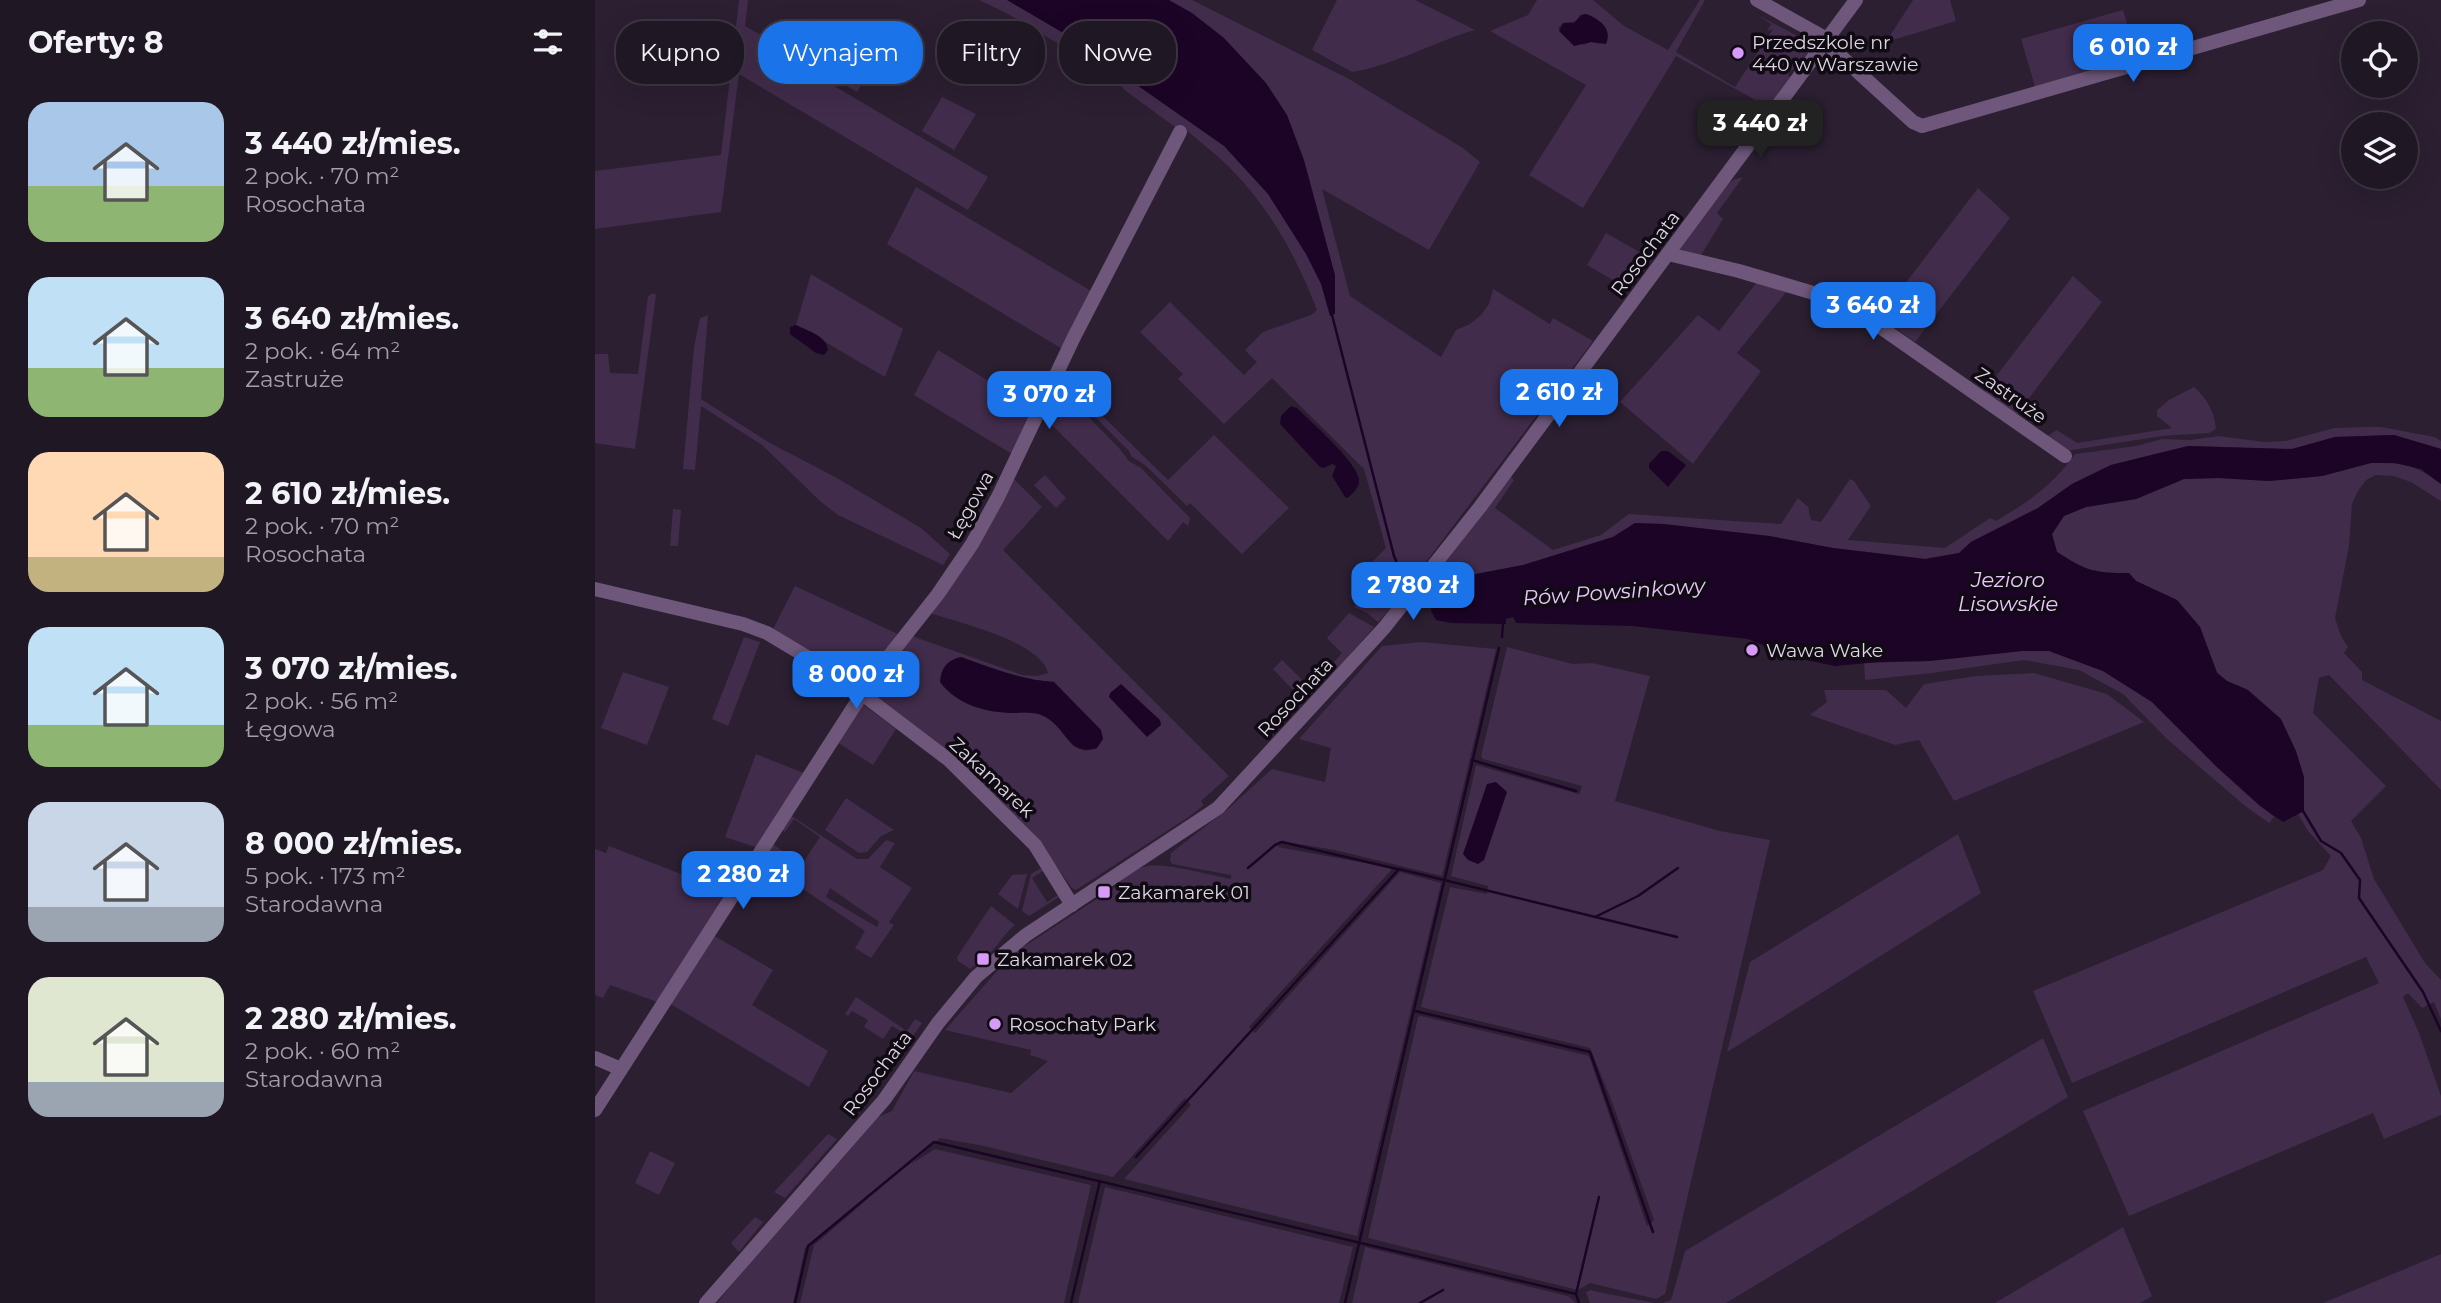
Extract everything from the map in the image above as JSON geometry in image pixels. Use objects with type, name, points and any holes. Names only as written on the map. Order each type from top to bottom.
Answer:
[{"type":"street","points":[[1757,0],[1826,41],[1913,122],[1922,126],[2359,0]]},
{"type":"street","name":"Rosochata","points":[[706,1303],[884,1100],[937,1023],[969,984],[1012,945],[1218,808],[1384,628],[1426,577],[1856,0]]},
{"type":"street","name":"Łęgowa","points":[[595,1110],[862,693],[972,544],[998,497],[1074,337],[1179,132]]},
{"type":"street","name":"Zastruże","points":[[1668,254],[1739,271],[1850,306],[2065,456]]},
{"type":"street","name":"Zakamarek","points":[[595,589],[727,620],[758,630],[813,660],[862,693],[949,760],[1035,845],[1072,905]]},
{"type":"street","points":[[595,1058],[621,1069]]},
{"type":"shaded area","points":[[739,0],[748,0],[745,26],[758,33],[758,84],[831,84],[988,177],[968,210],[744,77],[744,21],[737,21]]},
{"type":"shaded area","points":[[979,0],[1192,0],[1349,79],[1463,148],[1480,162],[1429,250],[1322,189],[1350,296],[1441,357],[1456,330],[1481,315],[1489,304],[1493,289],[1550,324],[1553,318],[1593,341],[1398,599],[1382,585],[1370,564],[1386,548],[1364,469],[1272,378],[1224,424],[1178,379],[1183,374],[1140,332],[1170,302],[1244,375],[1257,362],[1245,350],[1263,332],[1311,315],[1317,310],[1281,234],[1244,183],[1185,129],[1175,127],[1119,84],[1176,84],[1176,21],[1059,21],[1059,44],[1045,36],[1045,21],[1020,21]]},
{"type":"shaded area","points":[[1337,0],[1415,0],[1475,30],[1383,64],[1352,72],[1312,50]]},
{"type":"shaded area","points":[[1537,0],[1593,0],[1624,26],[1668,50],[1700,0],[1705,0],[1676,52],[1735,87],[1773,29],[1767,31],[1771,24],[1756,14],[1809,42],[1810,49],[1795,70],[1788,75],[1790,77],[1768,107],[1676,56],[1583,208],[1529,175],[1586,85],[1490,31],[1528,15]],"holes":[[[1576,21],[1602,44],[1591,42],[1584,45],[1558,28],[1563,23]]]},
{"type":"shaded area","points":[[1913,0],[1950,0],[1956,21],[1886,42]]},
{"type":"shaded area","points":[[2123,10],[2138,61],[2036,90],[2021,39]]},
{"type":"shaded area","points":[[729,84],[738,84],[721,212],[595,229],[595,171],[721,155]]},
{"type":"shaded area","points":[[844,84],[862,84],[857,92]]},
{"type":"shaded area","points":[[942,97],[976,114],[954,150],[922,131]]},
{"type":"shaded area","points":[[1743,177],[1717,213],[1723,219],[1698,260],[1682,256],[1680,248],[1726,185]]},
{"type":"shaded area","points":[[916,187],[1093,292],[1064,350],[887,244]]},
{"type":"shaded area","points":[[1978,188],[2010,218],[1915,342],[1880,317]]},
{"type":"shaded area","points":[[1606,233],[1652,259],[1630,290],[1587,265]]},
{"type":"shaded area","points":[[811,274],[903,329],[885,377],[796,325]]},
{"type":"shaded area","points":[[2073,276],[2102,302],[2017,414],[1984,392]]},
{"type":"shaded area","points":[[1757,282],[1787,291],[1737,353],[1761,371],[1693,464],[1620,402],[1698,315],[1719,331]]},
{"type":"shaded area","points":[[653,293],[656,295],[635,449],[595,443],[595,354],[608,354],[610,373],[638,374],[648,296]]},
{"type":"shaded area","points":[[708,315],[701,399],[770,443],[837,478],[921,528],[950,554],[943,565],[838,515],[762,445],[701,406],[695,470],[683,469],[694,347],[700,318]]},
{"type":"shaded area","points":[[938,350],[1031,407],[1034,412],[1012,454],[914,395]]},
{"type":"shaded area","points":[[1062,376],[1168,480],[1214,435],[1289,508],[1242,554],[1190,503],[1187,506],[1145,465],[1132,457],[1077,399],[1056,389]]},
{"type":"shaded area","points":[[2194,387],[2214,416],[2216,429],[2209,433],[2162,436],[2066,451],[2047,436],[2057,430],[2077,443],[2172,428],[2157,416],[2157,410],[2169,400]]},
{"type":"shaded area","points":[[1053,394],[1075,403],[1129,461],[1141,468],[1190,518],[1188,526],[1183,522],[1168,541],[1042,415]]},
{"type":"shaded area","points":[[2381,427],[2435,437],[2441,441],[2441,449],[2394,435],[2335,437],[2292,449],[2188,446],[2111,465],[2072,484],[2038,508],[1971,542],[1959,553],[1925,559],[1833,548],[1769,536],[1635,523],[1613,537],[1523,565],[1455,578],[1440,587],[1432,585],[1440,568],[1510,476],[1514,480],[1495,508],[1553,550],[1601,535],[1629,514],[1781,524],[1798,498],[1808,507],[1811,520],[1821,522],[1850,479],[1871,506],[1848,540],[1945,548],[1990,518],[1996,521],[2029,500],[2058,475],[2075,454],[2136,446],[2162,439],[2190,440],[2219,436],[2264,442],[2286,441],[2334,428]]},
{"type":"shaded area","points":[[2371,463],[2401,464],[2423,472],[2441,484],[2441,501],[2411,482],[2393,476],[2376,475],[2366,480],[2352,504],[2349,546],[2335,618],[2348,647],[2344,653],[2362,672],[2362,680],[2441,721],[2441,790],[2329,675],[2319,678],[2313,713],[2386,786],[2351,821],[2361,838],[2374,879],[2425,963],[2441,980],[2441,1019],[2434,1002],[2422,1008],[2408,993],[2403,997],[2441,1096],[2441,1115],[2384,1139],[2373,1113],[2129,1216],[2083,1111],[2379,983],[2366,957],[2072,1083],[2033,991],[2323,870],[2331,856],[2308,831],[2298,814],[2304,811],[2248,690],[2227,681],[2217,672],[2200,627],[2177,600],[2136,581],[2128,573],[2091,570],[2076,563],[2057,552],[2052,534],[2064,516],[2086,507],[2136,499],[2184,479],[2269,481],[2322,476]]},
{"type":"shaded area","points":[[1045,475],[1066,498],[1056,508],[1034,485]]},
{"type":"shaded area","points":[[1013,478],[1042,507],[1003,550],[1229,776],[1201,801],[1204,805],[1190,816],[1076,890],[1072,888],[1031,832],[867,693],[912,636],[1022,675],[1038,676],[1048,673],[1042,662],[1015,643],[930,613]],"holes":[[[961,657],[1018,676],[1054,682],[1097,748],[1085,751],[1073,746],[1060,727]]]},
{"type":"shaded area","points":[[673,509],[681,510],[678,546],[670,546]]},
{"type":"shaded area","points":[[1364,571],[1393,606],[1378,622],[1354,607],[1371,590],[1358,576]]},
{"type":"shaded area","points":[[795,586],[900,635],[860,687],[772,631]]},
{"type":"shaded area","points":[[1349,613],[1374,627],[1332,675],[1326,671],[1342,653],[1327,638]]},
{"type":"shaded area","points":[[744,637],[760,642],[728,726],[712,719]]},
{"type":"shaded area","points":[[1421,642],[1496,649],[1442,876],[1335,850],[1280,841],[1278,847],[1393,868],[1249,1027],[1255,1033],[1400,872],[1441,883],[1357,1236],[1124,1179],[1191,1105],[1185,1098],[1113,1177],[940,1138],[911,1164],[935,1149],[1091,1185],[1064,1303],[800,1303],[814,1245],[869,1198],[805,1248],[793,1303],[717,1303],[878,1117],[892,1111],[914,1071],[1011,1093],[1048,1061],[1030,1055],[1031,1050],[945,1030],[1017,951],[1140,868],[1166,866],[1231,879],[1231,875],[1172,864],[1171,853],[1229,808],[1272,769],[1325,782],[1331,748],[1299,739],[1382,646]]},
{"type":"shaded area","points":[[1507,647],[1573,664],[1592,663],[1650,676],[1615,801],[1720,831],[1770,840],[1665,1294],[1656,1299],[1590,1283],[1578,1290],[1368,1238],[1418,1017],[1421,1016],[1589,1056],[1647,1226],[1654,1220],[1590,1048],[1421,1007],[1450,887],[1487,894],[1488,886],[1451,876],[1476,765],[1579,794],[1582,786],[1483,759],[1481,756]]},
{"type":"shaded area","points":[[2022,651],[2049,651],[2103,671],[2152,702],[2218,768],[2274,817],[2269,823],[2245,806],[2167,739],[2123,694],[2079,670],[2024,660],[1865,680],[1864,663],[1929,661]]},
{"type":"shaded area","points":[[1282,660],[1305,683],[1295,692],[1273,669]]},
{"type":"shaded area","points":[[623,672],[669,687],[647,745],[601,728]]},
{"type":"shaded area","points":[[2034,673],[2107,694],[2144,722],[1954,801],[1919,740],[1895,745],[1810,715],[1827,702],[1824,690],[1886,690],[1906,708],[1924,684],[1976,676]]},
{"type":"shaded area","points":[[862,704],[896,729],[873,765],[837,742]]},
{"type":"shaded area","points":[[756,754],[806,774],[758,848],[725,837]]},
{"type":"shaded area","points":[[846,798],[894,830],[881,836],[867,852],[859,853],[825,830]]},
{"type":"shaded area","points":[[790,815],[857,859],[868,859],[886,840],[895,843],[880,867],[912,888],[889,922],[894,925],[871,958],[855,948],[865,931],[760,860],[771,843],[802,864],[820,837],[794,819],[785,832],[780,829]],"holes":[[[830,888],[879,922],[877,927],[826,897]]]},
{"type":"shaded area","points":[[1958,834],[1981,893],[1727,1052],[1750,962]]},
{"type":"shaded area","points":[[609,846],[730,893],[660,1003],[610,985],[603,998],[595,995],[595,849],[606,853]]},
{"type":"shaded area","points":[[1041,868],[1043,871],[1032,878],[1047,902],[1058,895],[1059,897],[1029,916],[1022,911],[1031,874]]},
{"type":"shaded area","points":[[1027,874],[1018,909],[998,894],[1012,875]]},
{"type":"shaded area","points":[[991,906],[1015,925],[987,956],[985,954],[978,960],[980,962],[970,969],[958,961],[957,957]]},
{"type":"shaded area","points":[[713,935],[773,970],[752,1005],[828,1051],[809,1087],[669,1003]]},
{"type":"shaded area","points":[[856,997],[907,1031],[915,1019],[922,1023],[890,1069],[884,1065],[896,1048],[892,1045],[900,1031],[892,1026],[883,1039],[864,1027],[868,1020],[852,1011],[848,1016],[845,1014]]},
{"type":"shaded area","points":[[2043,1038],[2068,1097],[1726,1303],[1662,1303],[1671,1300],[1685,1251]]},
{"type":"shaded area","points":[[828,1134],[837,1139],[785,1198],[774,1192]]},
{"type":"shaded area","points":[[650,1151],[675,1163],[659,1195],[635,1183]]},
{"type":"shaded area","points":[[1105,1187],[1353,1247],[1339,1303],[1078,1303]]},
{"type":"shaded area","points":[[755,1217],[763,1222],[739,1252],[731,1243]]},
{"type":"shaded area","points":[[2123,1227],[2152,1296],[2140,1303],[1995,1303]]},
{"type":"shaded area","points":[[1365,1247],[1568,1296],[1576,1303],[1352,1303]]},
{"type":"shaded area","points":[[2441,1254],[2441,1303],[2323,1303]]},
{"type":"shaded area","points":[[1591,1290],[1655,1303],[1590,1303],[1586,1292]]},
{"type":"water","points":[[1007,0],[1169,0],[1192,13],[1224,38],[1266,83],[1287,115],[1304,160],[1335,275],[1335,314],[1330,316],[1321,284],[1306,254],[1268,194],[1224,146],[1135,84],[1176,84],[1176,21],[1059,21],[1059,31]]},
{"type":"water","points":[[1586,14],[1604,25],[1608,34],[1606,44],[1591,42],[1574,46],[1559,31],[1563,23],[1574,23],[1581,15]]},
{"type":"water","points":[[796,325],[816,334],[824,341],[828,350],[824,355],[816,353],[790,334],[790,327]]},
{"type":"water","points":[[1291,406],[1297,408],[1332,442],[1356,471],[1358,485],[1348,498],[1332,476],[1336,466],[1332,464],[1320,467],[1280,424],[1281,416]]},
{"type":"water","name":"Jezioro Lisowskie","points":[[2394,435],[2441,449],[2441,484],[2421,469],[2395,463],[2371,463],[2322,476],[2269,481],[2184,479],[2136,499],[2086,507],[2064,516],[2052,534],[2057,552],[2076,563],[2091,570],[2129,573],[2136,581],[2177,600],[2200,627],[2217,673],[2227,681],[2248,690],[2281,719],[2296,751],[2304,777],[2304,811],[2283,822],[2260,806],[2218,768],[2152,702],[2103,671],[2049,651],[1835,666],[1792,657],[1748,639],[1632,626],[1516,623],[1513,617],[1506,619],[1506,624],[1450,623],[1436,620],[1431,611],[1433,598],[1427,592],[1432,585],[1440,587],[1455,578],[1523,565],[1613,537],[1635,523],[1769,536],[1833,548],[1925,559],[1959,553],[1971,542],[2038,508],[2072,484],[2111,465],[2188,446],[2292,449],[2335,437]]},
{"type":"water","points":[[1661,451],[1668,451],[1686,465],[1668,487],[1649,468],[1649,464]]},
{"type":"water","points":[[961,657],[1018,676],[1054,682],[1101,730],[1103,739],[1097,748],[1079,748],[1050,720],[1041,715],[993,711],[973,706],[955,697],[940,682],[946,665]]},
{"type":"water","points":[[1121,684],[1160,720],[1161,725],[1147,737],[1109,697]]},
{"type":"water","points":[[1496,782],[1507,792],[1484,860],[1478,864],[1468,860],[1463,854],[1487,784]]},
{"type":"waterway","name":"Rów Powsinkowy","points":[[1332,315],[1394,556],[1397,563],[1415,578]]},
{"type":"waterway","points":[[1502,637],[1503,623]]},
{"type":"waterway","points":[[1345,1303],[1499,648]]},
{"type":"waterway","points":[[1472,760],[1576,791]]},
{"type":"waterway","points":[[2303,811],[2321,841],[2341,853],[2360,880],[2359,898],[2423,992],[2441,1031]]},
{"type":"waterway","points":[[1248,868],[1282,842],[1397,869]]},
{"type":"waterway","points":[[1595,917],[1638,896],[1678,868]]},
{"type":"waterway","points":[[1136,1157],[1399,869],[1677,937]]},
{"type":"waterway","points":[[1415,1011],[1590,1052],[1653,1232]]},
{"type":"waterway","points":[[795,1303],[808,1246],[934,1142],[1576,1294]]},
{"type":"waterway","points":[[1071,1303],[1100,1181]]},
{"type":"waterway","points":[[1579,1303],[1576,1294],[1599,1197]]},
{"type":"waterway","points":[[1420,1303],[1443,1290]]},
{"type":"place","name":"Przedszkole nr 440 w Warszawie","points":[[1738,53]]},
{"type":"place","name":"Wawa Wake","points":[[1752,650]]},
{"type":"place","name":"Zakamarek 01","points":[[1104,892]]},
{"type":"place","name":"Zakamarek 02","points":[[983,959]]},
{"type":"place","name":"Rosochaty Park","points":[[995,1024]]}]
